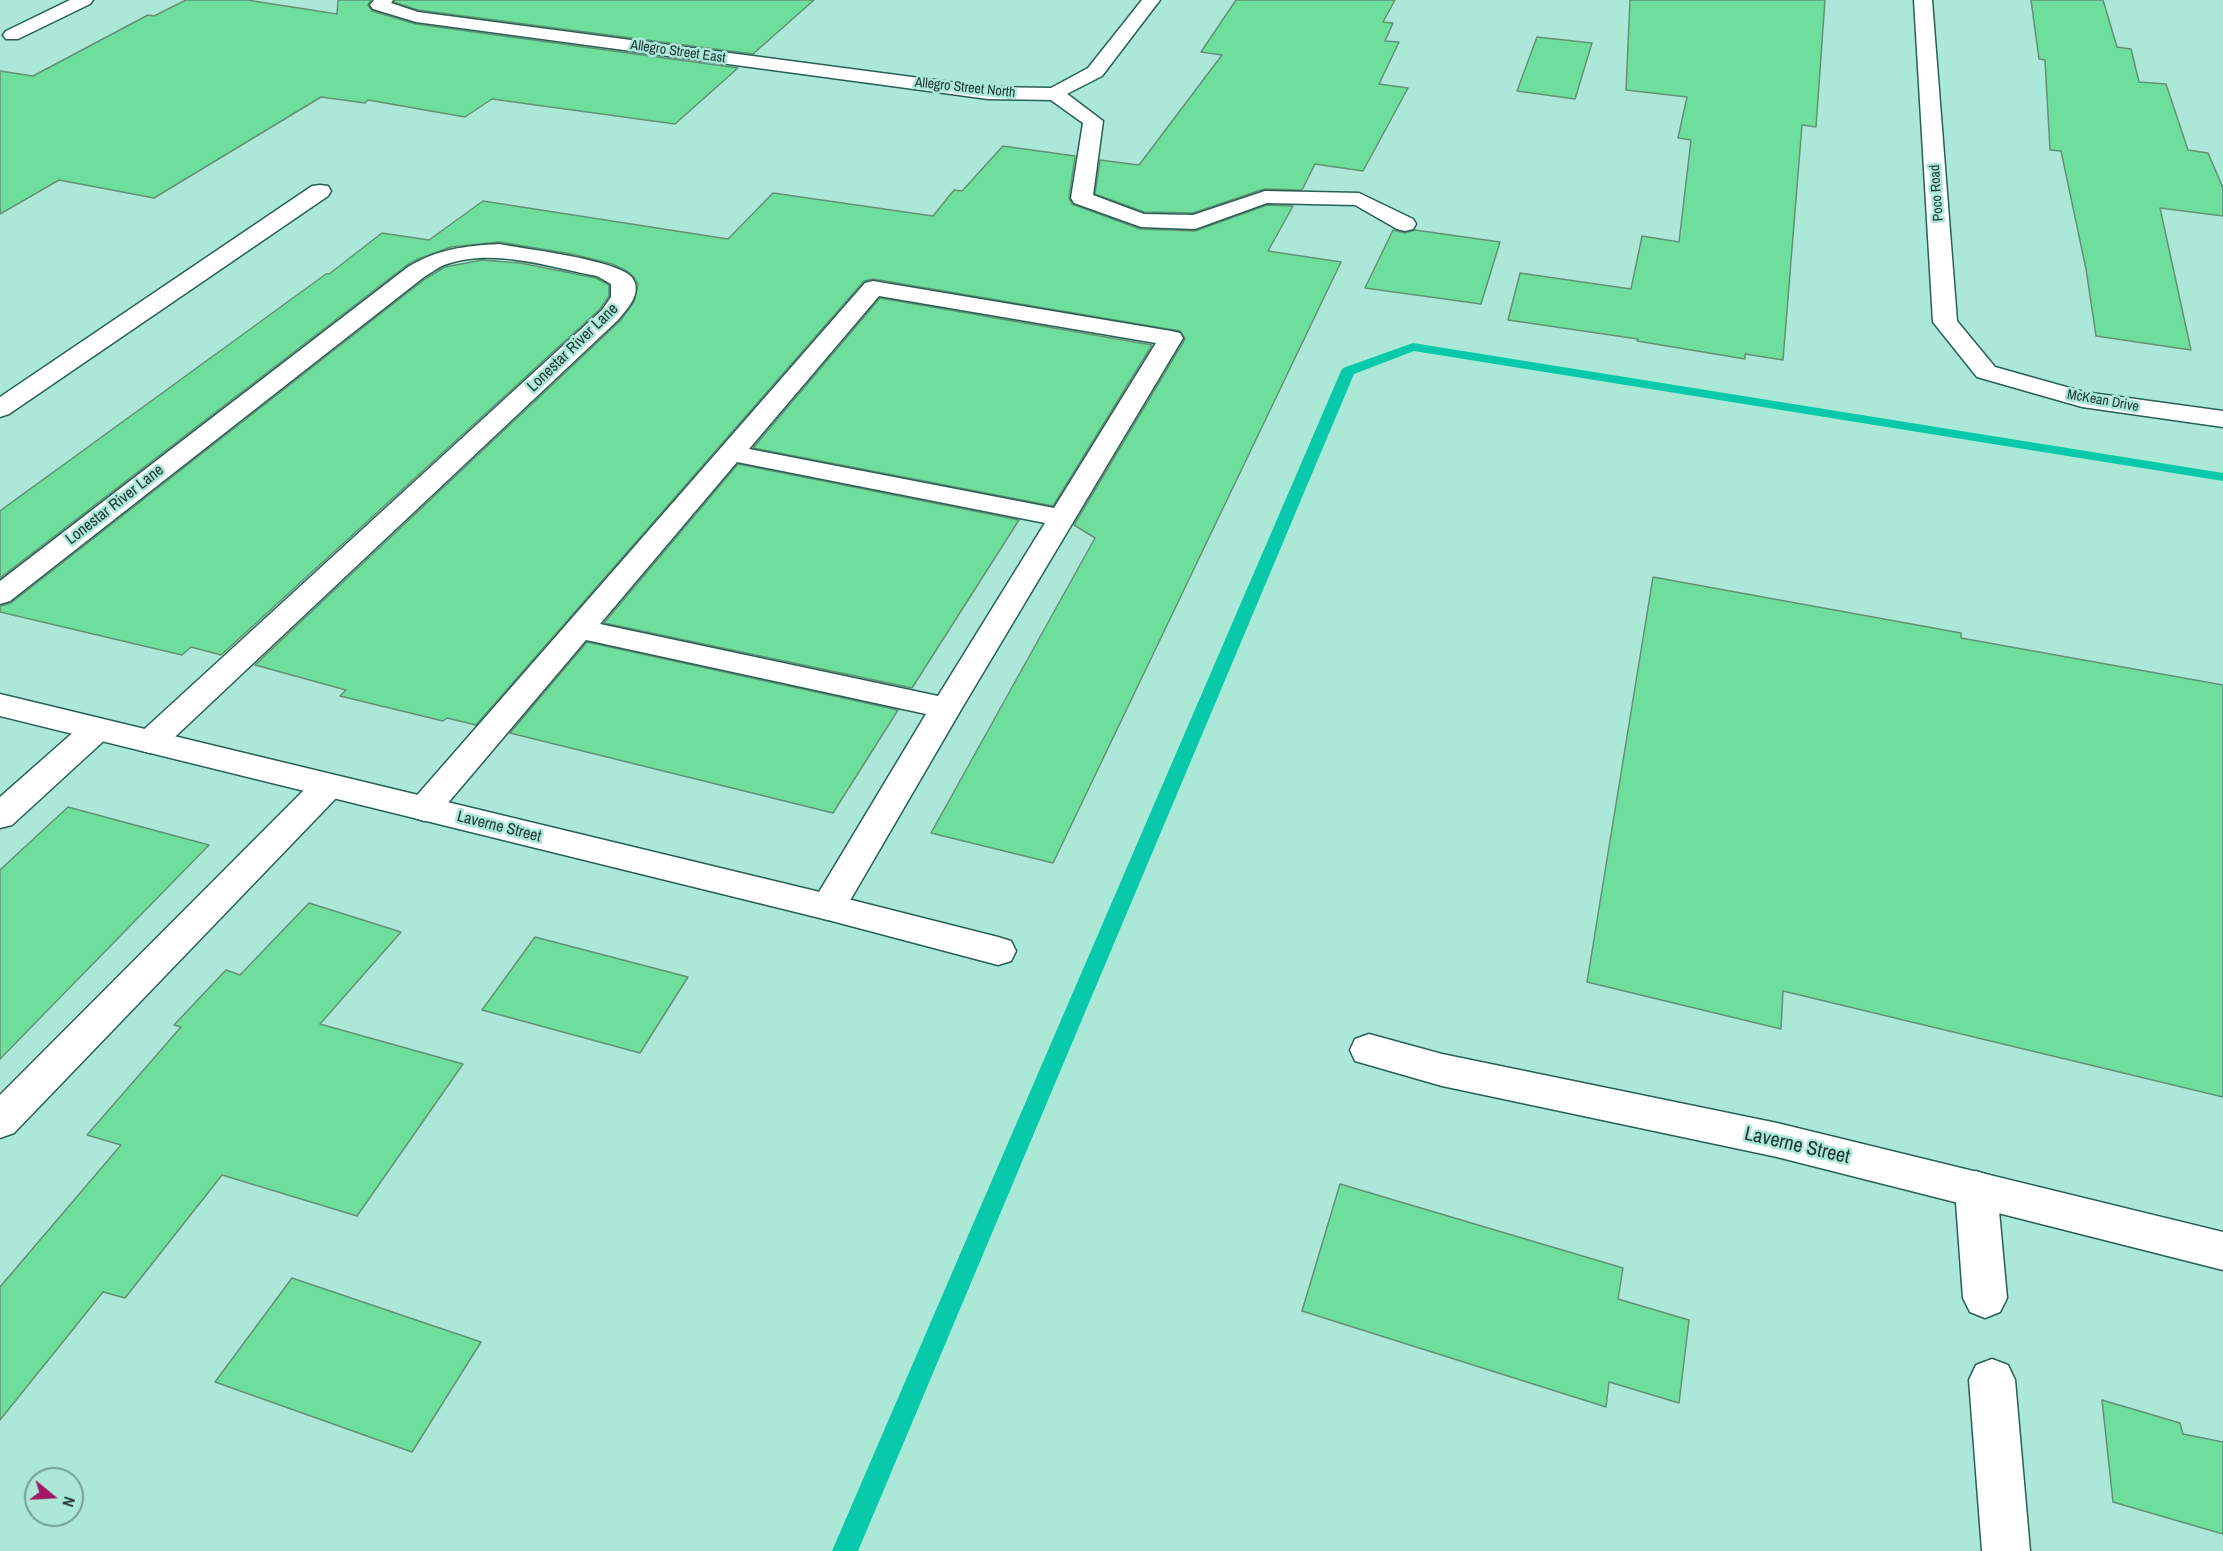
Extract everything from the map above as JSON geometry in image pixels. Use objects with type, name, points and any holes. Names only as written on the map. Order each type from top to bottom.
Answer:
[{"type":"street","points":[[12,35],[84,0]]},
{"type":"street","name":"Allegro Street East","points":[[384,0],[379,5],[416,17],[881,79]]},
{"type":"street","name":"Allegro Street North","points":[[881,79],[988,93],[1055,94],[1095,72],[1151,0]]},
{"type":"street","name":"Poco Road","points":[[1923,0],[1945,322],[1986,372]]},
{"type":"street","points":[[1055,94],[1093,121],[1082,198],[1141,220],[1195,222],[1265,197],[1359,199],[1405,224]]},
{"type":"street","points":[[0,409],[320,191]]},
{"type":"street","name":"Lonestar River Lane","points":[[0,595],[416,272],[436,260],[467,253],[499,251],[604,270],[623,281],[623,298],[610,315],[150,742]]},
{"type":"street","points":[[424,809],[873,288],[1171,338],[828,907]]},
{"type":"street","name":"McKean Drive","points":[[1986,372],[2082,399],[2223,419]]},
{"type":"street","points":[[730,453],[1063,518]]},
{"type":"street","points":[[579,629],[946,708]]},
{"type":"street","name":"Laverne Street","points":[[0,705],[828,907],[998,951]]},
{"type":"street","points":[[0,816],[97,729]]},
{"type":"street","points":[[0,1120],[328,786]]},
{"type":"street","name":"Laverne Street","points":[[1369,1050],[1442,1070],[1777,1140],[2223,1251]]},
{"type":"street","points":[[1976,1189],[1985,1298]]},
{"type":"street","points":[[1992,1380],[2006,1551]]},
{"type":"building","points":[[186,0],[247,0],[337,14],[338,0],[371,0],[368,5],[372,11],[416,24],[738,68],[675,124],[492,99],[465,117],[368,100],[365,103],[321,97],[154,198],[59,180],[0,214],[0,71],[33,76],[148,15],[154,16]]},
{"type":"building","points":[[395,0],[814,0],[753,54],[418,10],[394,2]]},
{"type":"building","points":[[1236,0],[1395,0],[1383,22],[1393,23],[1385,41],[1399,42],[1379,84],[1408,88],[1363,171],[1315,164],[1302,190],[1264,189],[1193,213],[1144,212],[1095,194],[1100,160],[1139,165],[1222,55],[1201,52]]},
{"type":"building","points":[[1630,0],[1825,0],[1816,127],[1802,125],[1783,360],[1745,354],[1745,359],[1637,341],[1638,339],[1508,320],[1520,273],[1631,289],[1642,236],[1679,242],[1691,140],[1678,138],[1687,97],[1626,90]]},
{"type":"building","points":[[2031,0],[2103,0],[2117,47],[2131,49],[2139,82],[2166,84],[2188,150],[2208,153],[2223,188],[2223,216],[2160,208],[2191,350],[2096,336],[2086,269],[2061,151],[2050,150],[2045,60],[2039,59]]},
{"type":"building","points":[[1537,37],[1592,43],[1575,99],[1517,91]]},
{"type":"building","points":[[1003,146],[1075,156],[1069,198],[1072,204],[1140,229],[1195,231],[1267,205],[1293,206],[1268,251],[1341,262],[1053,863],[931,833],[1095,538],[1074,525],[1185,339],[1180,331],[873,279],[864,281],[476,725],[447,718],[443,721],[340,696],[346,690],[255,665],[620,321],[634,302],[638,284],[627,271],[612,264],[572,254],[499,242],[451,247],[418,259],[407,265],[0,578],[0,511],[329,274],[382,233],[429,240],[483,201],[728,239],[773,193],[933,216],[954,190],[962,191]]},
{"type":"building","points":[[1393,230],[1404,233],[1415,230],[1500,242],[1481,304],[1365,288]]},
{"type":"building","points":[[482,260],[520,263],[596,278],[609,285],[609,296],[600,309],[221,655],[191,647],[182,655],[0,612],[0,606],[11,603],[425,279],[445,267]]},
{"type":"building","points":[[880,298],[1152,345],[1053,506],[753,448]]},
{"type":"building","points":[[738,464],[1019,520],[912,688],[604,623]]},
{"type":"building","points":[[1653,577],[1961,633],[1961,638],[2223,685],[2223,1097],[1783,991],[1781,1029],[1587,982]]},
{"type":"building","points":[[587,642],[898,710],[833,813],[510,733]]},
{"type":"building","points":[[68,807],[209,845],[0,1059],[0,870]]},
{"type":"building","points":[[309,903],[401,932],[320,1024],[463,1064],[357,1216],[222,1175],[125,1298],[103,1292],[0,1420],[0,1287],[121,1145],[87,1135],[181,1027],[174,1025],[226,970],[240,975]]},
{"type":"building","points":[[535,937],[688,977],[640,1053],[482,1010]]},
{"type":"building","points":[[1340,1184],[1623,1268],[1618,1299],[1689,1320],[1679,1403],[1609,1382],[1606,1407],[1302,1311]]},
{"type":"building","points":[[292,1278],[481,1342],[412,1452],[215,1382]]},
{"type":"building","points":[[2102,1400],[2180,1423],[2183,1434],[2223,1442],[2223,1534],[2113,1502]]},
{"type":"waterway","points":[[845,1551],[1348,371],[1413,347],[2223,477]]}]
